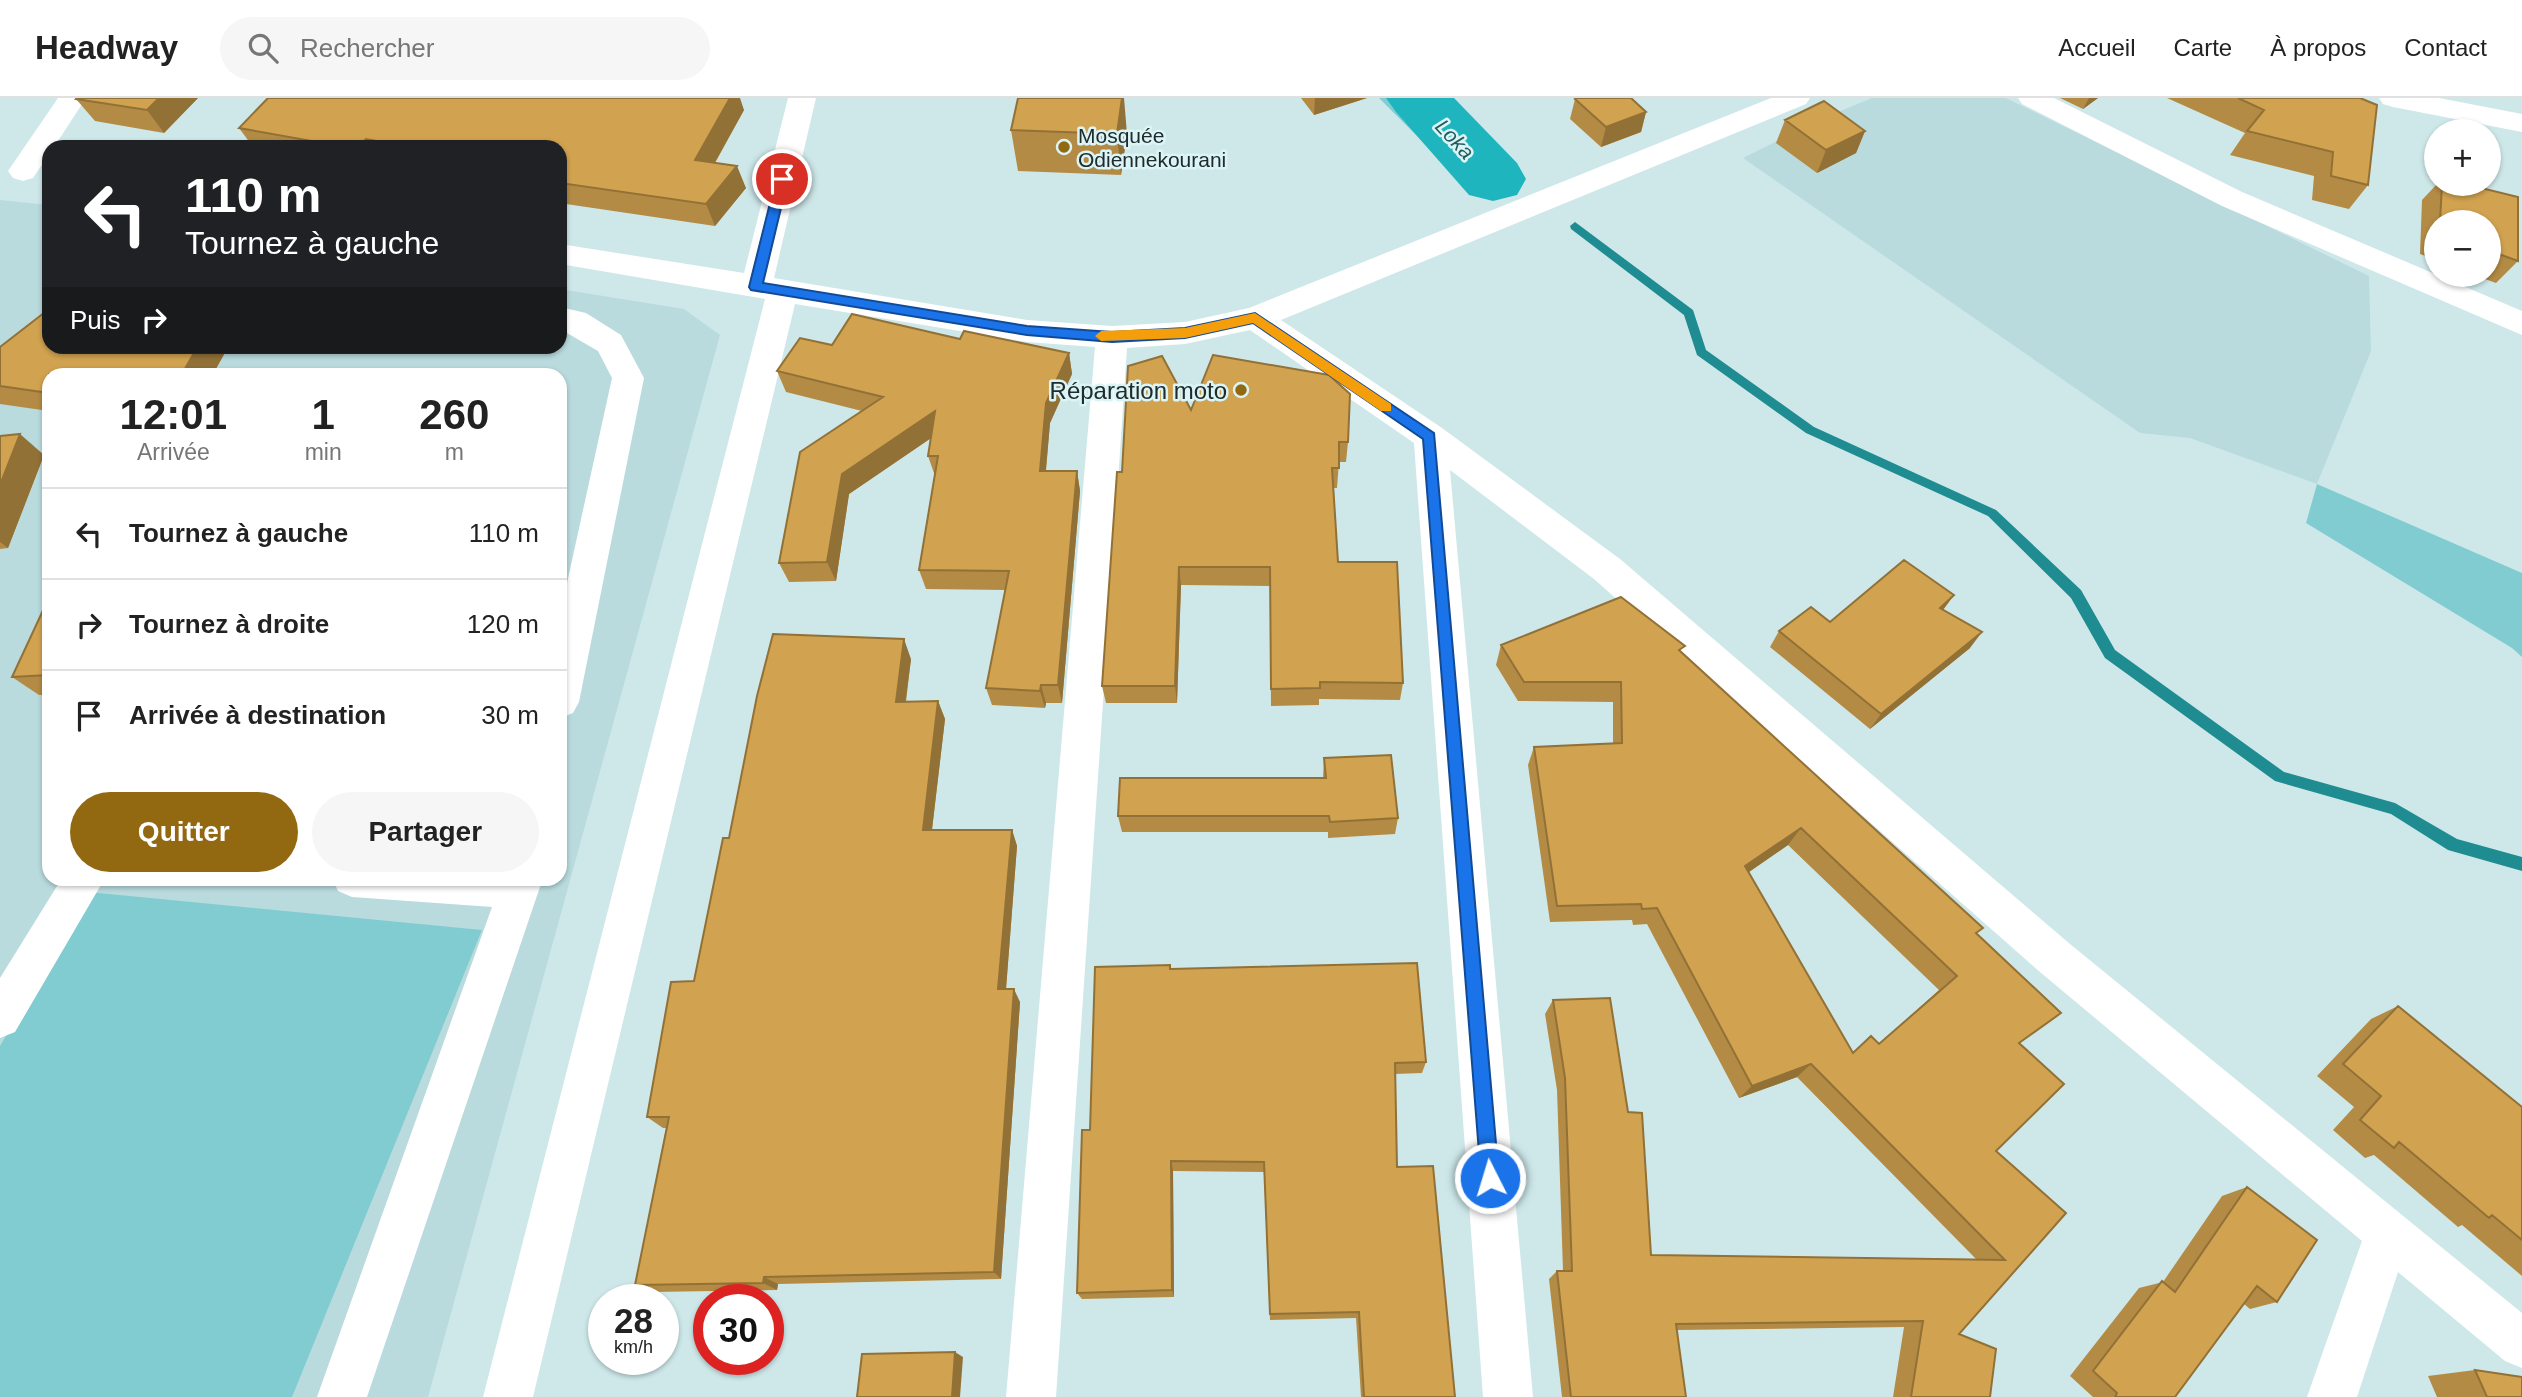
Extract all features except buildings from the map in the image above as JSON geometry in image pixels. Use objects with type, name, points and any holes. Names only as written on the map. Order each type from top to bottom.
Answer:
[{"type":"street","points":[[45,140],[72,98]]},
{"type":"street","points":[[508,1397],[769,289],[802,98]]},
{"type":"street","points":[[567,255],[1027,331],[1112,337],[1185,333],[1255,318],[1796,98]]},
{"type":"street","points":[[2032,98],[2232,199],[2522,324]]},
{"type":"street","points":[[2393,98],[2522,123]]},
{"type":"street","points":[[24,172],[42,144]]},
{"type":"street","points":[[1255,318],[1430,437],[1606,569],[2045,949],[2387,1236],[2522,1344]]},
{"type":"street","points":[[567,319],[575,321],[610,343],[628,378],[567,669]]},
{"type":"street","points":[[1031,1397],[1112,337]]},
{"type":"street","points":[[1430,437],[1508,1397]]},
{"type":"street","points":[[0,1017],[80,886]]},
{"type":"street","points":[[342,1397],[521,886]]},
{"type":"street","points":[[2332,1397],[2387,1236]]},
{"type":"shaded area","points":[[1379,98],[1438,98],[1518,179],[1484,192],[1421,140]]},
{"type":"shaded area","points":[[1872,98],[2006,98],[2369,276],[2371,351],[2317,484],[2190,438],[2140,433],[1743,158],[1821,119]]},
{"type":"shaded area","points":[[0,200],[42,204],[42,354],[567,354],[567,290],[684,309],[720,335],[428,1397],[0,1397]]},
{"type":"shaded area","points":[[2317,484],[2522,573],[2522,657],[2512,648],[2306,523]]},
{"type":"shaded area","points":[[88,892],[482,930],[292,1397],[0,1397],[0,1046]]},
{"type":"waterway","name":"Loka","points":[[1418,98],[1493,179]]},
{"type":"waterway","points":[[1575,226],[1689,313],[1701,352],[1810,430],[1992,513],[2076,594],[2110,654],[2280,777],[2395,809],[2453,845],[2522,864]]},
{"type":"slow traffic","points":[[1101,336],[1185,333],[1255,318],[1386,407]]},
{"type":"place","name":"Mosquée Odiennekourani","points":[[1064,147]]},
{"type":"place","name":"Réparation moto","points":[[1241,390]]},
{"type":"route","points":[[782,179],[756,287],[1027,331],[1112,337],[1185,333],[1255,318],[1430,437],[1490,1178]]}]
